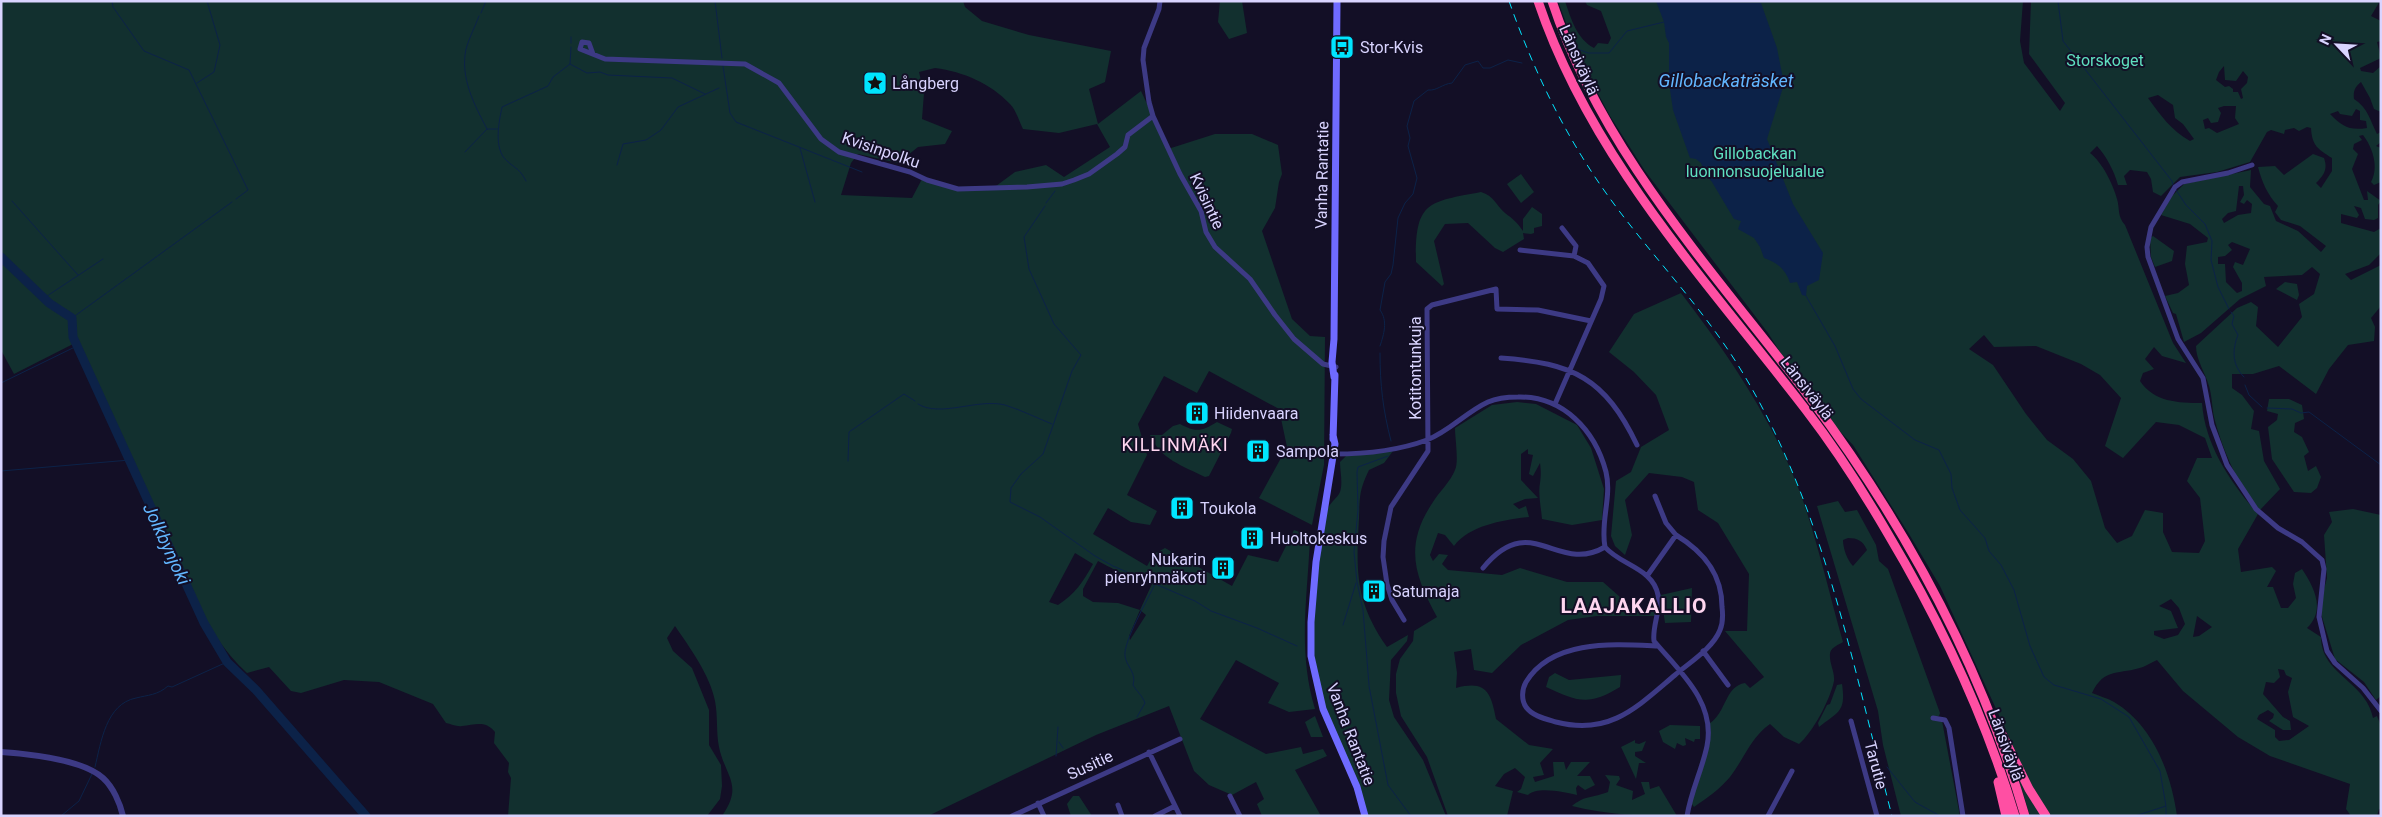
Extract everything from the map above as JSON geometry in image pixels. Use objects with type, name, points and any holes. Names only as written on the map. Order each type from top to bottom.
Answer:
[{"type":"highway","name":"Länsiväylä","points":[[1538,1],[1557,51],[1582,103],[1617,163],[1701,278],[1807,411],[1868,500],[1905,563],[1957,662],[1993,748],[2015,816]]},
{"type":"highway","name":"Länsiväylä","points":[[1552,1],[1580,72],[1596,104],[1628,156],[1670,217],[1812,401],[1877,494],[1940,604],[1965,656],[1989,714],[2025,816]]},
{"type":"highway","points":[[1989,714],[2000,727],[2024,780],[2046,816]]},
{"type":"highway","points":[[1993,748],[1996,772],[2006,816]]},
{"type":"main road","name":"Vanha Rantatie","points":[[1337,1],[1333,435],[1336,444],[1316,562],[1310,622],[1311,656],[1324,708],[1356,787],[1365,816]]},
{"type":"street","name":"Kvisintie","points":[[1160,1],[1159,9],[1147,36],[1144,54],[1153,116],[1186,185],[1195,198],[1206,232],[1216,247],[1250,279],[1294,339],[1314,357],[1334,367]]},
{"type":"street","name":"Kvisinpolku","points":[[593,54],[589,43],[586,41],[580,45],[580,49],[605,59],[745,64],[779,83],[821,140],[839,152],[910,172],[958,189],[1062,184],[1074,180],[1089,174],[1117,154],[1125,147],[1128,135],[1153,116]]},
{"type":"street","points":[[2252,165],[2228,173],[2182,182],[2175,187],[2151,227],[2147,247],[2148,257],[2178,339],[2203,378],[2212,425],[2227,465],[2256,509],[2278,528],[2302,542],[2322,560],[2324,569],[2319,617],[2327,651],[2336,663],[2363,688],[2381,711]]},
{"type":"street","points":[[1562,228],[1576,246],[1574,256]]},
{"type":"street","points":[[1526,244],[1523,250],[1574,256],[1588,263],[1604,286],[1555,404]]},
{"type":"street","name":"Kotitontunkuja","points":[[1428,440],[1427,308],[1432,305],[1496,289],[1497,309],[1538,310],[1591,321]]},
{"type":"street","points":[[1501,358],[1532,360],[1569,370],[1591,382],[1609,399],[1627,424],[1637,445]]},
{"type":"street","points":[[1334,454],[1385,451],[1428,440],[1493,400],[1511,397],[1533,398],[1555,404],[1583,425],[1602,459],[1608,490],[1604,532],[1605,547]]},
{"type":"street","points":[[1404,620],[1392,600],[1387,584],[1383,557],[1385,533],[1388,518],[1396,498],[1426,456],[1428,440]]},
{"type":"street","points":[[1655,496],[1666,523],[1676,535],[1695,548],[1708,562],[1717,576],[1722,593],[1722,622],[1720,630],[1703,651],[1640,705],[1618,719],[1586,726],[1560,723],[1536,715],[1526,708],[1523,700],[1524,685],[1530,675],[1550,658],[1568,651],[1604,645],[1658,646]]},
{"type":"street","points":[[1647,576],[1676,535]]},
{"type":"street","points":[[1483,568],[1493,556],[1502,550],[1523,542],[1541,544],[1575,556],[1590,554],[1605,547]]},
{"type":"street","points":[[1605,547],[1647,576],[1658,595],[1658,611],[1653,639],[1698,694],[1708,723],[1707,745],[1694,784],[1687,816]]},
{"type":"street","points":[[1703,651],[1728,685]]},
{"type":"street","points":[[1933,718],[1945,720],[1949,728],[1963,816]]},
{"type":"street","name":"Tarutie","points":[[1851,721],[1877,816]]},
{"type":"street","name":"Susitie","points":[[1012,816],[1180,739]]},
{"type":"street","points":[[1,752],[41,757],[92,770],[110,786],[123,816]]},
{"type":"street","points":[[1149,752],[1180,816]]},
{"type":"street","points":[[1768,816],[1792,771]]},
{"type":"street","points":[[1230,796],[1240,816]]},
{"type":"street","points":[[1038,803],[1044,816]]},
{"type":"street","points":[[1118,805],[1122,816]]},
{"type":"street","points":[[1155,816],[1176,806]]},
{"type":"green space","points":[[1,1],[963,1],[965,7],[982,21],[1029,35],[1111,51],[1105,82],[1089,89],[1098,124],[1141,91],[1168,149],[1215,134],[1252,134],[1278,145],[1282,174],[1275,208],[1262,231],[1292,319],[1310,336],[1325,337],[1324,465],[1312,525],[1259,498],[1287,447],[1279,409],[1209,371],[1197,393],[1164,376],[1138,424],[1147,455],[1127,495],[1157,511],[1150,525],[1131,522],[1108,508],[1093,534],[1147,566],[1154,554],[1165,548],[1232,586],[1248,555],[1278,562],[1294,530],[1310,536],[1305,644],[1306,665],[1315,709],[1289,712],[1268,703],[1279,683],[1236,660],[1200,719],[1266,754],[1301,747],[1303,754],[1323,749],[1327,756],[1295,770],[1321,816],[1262,816],[1257,804],[1264,799],[1256,782],[1232,795],[1209,785],[1194,771],[1169,706],[1096,735],[928,816],[722,816],[732,796],[732,788],[719,747],[715,701],[709,681],[675,626],[667,638],[673,651],[692,668],[709,710],[709,745],[721,765],[722,786],[720,799],[707,816],[508,816],[511,778],[508,772],[509,763],[494,743],[495,732],[491,728],[480,724],[458,726],[446,723],[433,704],[379,682],[344,680],[301,693],[291,691],[269,667],[247,673],[215,635],[190,591],[141,478],[75,343],[14,374],[1,350]],"holes":[[[935,68],[956,72],[985,84],[1012,106],[1023,129],[1059,133],[1097,124],[1110,147],[1064,177],[1046,165],[1015,172],[996,186],[958,187],[922,179],[912,198],[841,195],[851,163],[858,154],[898,163],[918,147],[945,144],[952,131],[922,119],[924,93],[919,72]],[[1075,553],[1093,564],[1074,592],[1058,605],[1049,602]],[[1098,561],[1133,579],[1139,577],[1152,584],[1140,610],[1118,603],[1093,602],[1083,596],[1083,589]],[[1140,610],[1146,615],[1130,640],[1129,636]]]},
{"type":"green space","points":[[1220,1],[1242,1],[1247,33],[1229,39],[1218,22]]},
{"type":"green space","points":[[1558,1],[1565,1],[1579,34],[1594,48],[1598,43],[1608,44],[1611,38],[1601,11],[1587,5],[1585,1],[2023,1],[2020,41],[2024,63],[2060,111],[2065,103],[2029,54],[2031,1],[2380,1],[2371,16],[2381,21],[2381,41],[2377,42],[2381,58],[2360,68],[2361,71],[2373,73],[2381,66],[2381,112],[2374,109],[2361,82],[2355,89],[2354,99],[2366,110],[2377,134],[2381,132],[2381,142],[2376,146],[2381,148],[2381,182],[2374,185],[2371,182],[2375,170],[2374,158],[2370,146],[2363,135],[2359,136],[2362,140],[2354,144],[2353,149],[2358,154],[2352,169],[2364,200],[2368,200],[2367,191],[2381,201],[2378,205],[2378,218],[2374,220],[2365,219],[2361,208],[2354,206],[2359,215],[2357,218],[2341,214],[2341,223],[2374,232],[2381,228],[2381,253],[2369,265],[2345,274],[2351,280],[2381,265],[2381,306],[2371,318],[2375,327],[2374,341],[2348,345],[2329,369],[2316,394],[2279,366],[2253,374],[2232,374],[2232,388],[2242,395],[2254,411],[2251,429],[2259,431],[2264,461],[2280,489],[2260,510],[2238,479],[2226,454],[2214,417],[2210,390],[2197,356],[2196,346],[2237,308],[2251,302],[2258,307],[2256,326],[2278,347],[2302,317],[2299,304],[2314,294],[2320,274],[2312,267],[2302,275],[2264,277],[2266,286],[2240,299],[2201,333],[2184,342],[2176,314],[2173,313],[2165,296],[2178,293],[2189,285],[2185,264],[2187,246],[2207,242],[2208,238],[2190,224],[2161,215],[2172,196],[2184,184],[2251,170],[2250,187],[2264,204],[2270,206],[2276,221],[2298,231],[2321,252],[2326,246],[2300,226],[2281,220],[2275,212],[2278,206],[2265,188],[2258,167],[2275,166],[2284,175],[2313,154],[2324,158],[2326,165],[2324,172],[2316,183],[2321,188],[2332,171],[2332,158],[2314,143],[2311,128],[2307,127],[2299,131],[2294,128],[2285,130],[2284,134],[2271,130],[2267,132],[2250,162],[2217,172],[2180,177],[2161,196],[2153,192],[2151,179],[2147,172],[2130,170],[2124,176],[2127,185],[2118,185],[2110,164],[2097,146],[2090,153],[2099,162],[2110,180],[2117,199],[2121,219],[2173,343],[2186,363],[2162,356],[2154,347],[2145,359],[2154,369],[2143,373],[2140,381],[2152,393],[2167,400],[2184,403],[2202,403],[2208,434],[2221,462],[2238,489],[2258,514],[2238,549],[2241,572],[2272,567],[2276,571],[2267,587],[2273,587],[2281,608],[2288,608],[2296,598],[2293,584],[2295,573],[2302,569],[2311,583],[2317,606],[2313,621],[2307,628],[2321,637],[2323,651],[2329,661],[2364,698],[2370,707],[2373,718],[2377,716],[2381,726],[2381,809],[2379,809],[2377,816],[2351,816],[2346,809],[2350,784],[2270,756],[2238,737],[2183,691],[2157,660],[2143,667],[2107,675],[2092,693],[2111,701],[2128,712],[2149,737],[2165,767],[2177,816],[2051,816],[2034,789],[2018,757],[1940,586],[1909,534],[1853,445],[1813,403],[1768,333],[1645,171],[1610,116],[1578,56]],"holes":[[[2224,66],[2225,80],[2236,81],[2243,71],[2248,77],[2247,83],[2241,89],[2243,98],[2241,99],[2238,92],[2233,92],[2233,89],[2229,86],[2225,87],[2216,80]],[[2158,95],[2173,105],[2175,118],[2183,124],[2194,139],[2190,141],[2167,122],[2148,98]],[[2236,106],[2235,118],[2239,124],[2217,133],[2209,128],[2205,129],[2203,120],[2208,118],[2211,123],[2218,122],[2221,113],[2218,108]],[[2356,109],[2360,111],[2360,120],[2366,121],[2367,128],[2355,129],[2346,127],[2330,114],[2338,111],[2340,114],[2352,116]],[[2239,186],[2243,186],[2244,195],[2240,202],[2244,204],[2247,200],[2252,204],[2251,213],[2238,215],[2224,223],[2222,219],[2228,213],[2236,211]],[[2232,242],[2250,249],[2243,265],[2235,262],[2233,267],[2242,283],[2242,291],[2237,293],[2226,282],[2225,264],[2218,264],[2218,257],[2225,256],[2232,250],[2228,245]],[[1984,335],[1994,347],[2036,346],[2081,364],[2100,375],[2121,398],[2105,446],[2123,458],[2156,422],[2179,425],[2205,438],[2212,458],[2197,458],[2187,481],[2200,498],[2205,541],[2199,553],[2172,552],[2163,532],[2163,513],[2145,510],[2132,536],[2117,543],[2105,528],[2091,481],[2073,459],[2047,440],[2026,414],[1993,365],[1969,349]],[[2171,599],[2179,608],[2185,624],[2178,635],[2164,639],[2154,635],[2154,631],[2178,628],[2171,611],[2159,606]],[[2197,616],[2212,627],[2199,636],[2193,637]],[[2278,669],[2284,670],[2286,675],[2292,678],[2288,692],[2293,717],[2309,726],[2289,740],[2279,741],[2275,737],[2275,730],[2257,719],[2259,715],[2268,710],[2274,714],[2273,718],[2269,721],[2283,730],[2291,730],[2290,721],[2283,717],[2263,694],[2266,682],[2274,683],[2280,677]]]},
{"type":"green space","points":[[1521,174],[1534,192],[1521,203],[1507,184]]},
{"type":"green space","points":[[1481,192],[1492,198],[1523,231],[1523,219],[1532,207],[1542,214],[1542,226],[1534,228],[1534,233],[1523,233],[1524,239],[1503,252],[1495,248],[1468,223],[1445,224],[1434,241],[1444,284],[1442,286],[1416,262],[1416,242],[1422,216],[1428,208],[1436,203]]},
{"type":"green space","points":[[2153,236],[2174,251],[2172,261],[2155,267],[2151,257],[2150,238]]},
{"type":"green space","points":[[2285,282],[2297,284],[2299,295],[2297,300],[2276,289]]},
{"type":"green space","points":[[1681,293],[1733,364],[1764,415],[1790,468],[1813,531],[1843,642],[1830,652],[1834,678],[1832,689],[1820,715],[1804,739],[1799,744],[1784,737],[1770,724],[1758,735],[1726,781],[1694,807],[1691,803],[1709,746],[1710,723],[1715,719],[1733,689],[1745,683],[1750,688],[1764,677],[1725,631],[1747,631],[1749,574],[1718,523],[1698,510],[1694,482],[1682,477],[1649,473],[1625,500],[1632,535],[1625,555],[1615,546],[1611,536],[1616,481],[1631,472],[1641,447],[1669,430],[1656,395],[1634,372],[1609,352],[1634,314]]},
{"type":"green space","points":[[2269,399],[2289,399],[2302,405],[2304,419],[2295,423],[2294,432],[2302,437],[2309,452],[2304,456],[2308,471],[2316,466],[2321,477],[2317,488],[2311,493],[2294,492],[2272,459],[2268,427],[2277,420],[2278,414],[2267,411]]},
{"type":"green space","points":[[1517,402],[1536,404],[1577,425],[1591,448],[1604,489],[1602,520],[1572,525],[1542,519],[1539,492],[1540,463],[1533,476],[1529,474],[1533,455],[1528,454],[1528,449],[1521,454],[1521,480],[1538,498],[1525,499],[1513,504],[1519,509],[1526,506],[1529,517],[1478,528],[1454,546],[1445,535],[1438,533],[1430,555],[1433,561],[1439,554],[1448,555],[1442,564],[1448,570],[1502,575],[1520,568],[1567,582],[1603,582],[1637,612],[1656,610],[1655,616],[1597,616],[1568,620],[1521,645],[1492,673],[1474,670],[1471,649],[1454,652],[1457,673],[1456,688],[1466,686],[1481,687],[1489,695],[1496,719],[1529,745],[1553,749],[1540,763],[1544,775],[1533,777],[1535,782],[1554,776],[1553,762],[1564,762],[1566,770],[1571,762],[1590,762],[1577,776],[1590,776],[1595,785],[1585,790],[1578,785],[1576,788],[1577,795],[1544,790],[1532,792],[1528,795],[1517,792],[1521,789],[1525,777],[1515,768],[1504,774],[1495,786],[1513,791],[1507,816],[1448,816],[1427,757],[1401,716],[1396,693],[1396,674],[1400,659],[1413,641],[1414,631],[1437,617],[1418,573],[1415,546],[1424,518],[1455,470],[1457,456],[1455,428],[1492,405]]},
{"type":"green space","points":[[1217,422],[1232,429],[1209,476],[1205,477],[1166,456],[1154,443],[1150,435],[1162,435],[1173,426],[1180,424],[1199,430]]},
{"type":"green space","points":[[1393,451],[1384,463],[1369,470],[1362,489],[1358,554],[1360,586],[1369,615],[1387,647],[1408,635],[1407,641],[1391,660],[1389,700],[1394,717],[1423,760],[1446,816],[1367,816],[1354,775],[1321,695],[1312,654],[1322,536],[1327,510],[1341,488],[1340,462],[1346,456]]},
{"type":"green space","points":[[1838,501],[1845,512],[1857,510],[1876,545],[1879,561],[1888,569],[1940,713],[1939,716],[1933,717],[1933,720],[1942,721],[1960,816],[1901,816],[1883,745],[1878,711],[1817,506]],"holes":[[[1852,538],[1864,544],[1867,550],[1853,566],[1846,554],[1843,540]]]},
{"type":"green space","points":[[2353,509],[2381,515],[2381,696],[2376,700],[2364,682],[2335,659],[2319,607],[2327,578],[2324,535],[2332,522],[2329,512]]},
{"type":"green space","points":[[1692,588],[1691,622],[1665,623],[1661,595]]},
{"type":"green space","points":[[1555,673],[1569,680],[1621,675],[1620,687],[1600,697],[1583,700],[1575,699],[1546,687],[1549,677]]},
{"type":"green space","points":[[1842,684],[1843,700],[1840,710],[1819,727],[1818,723],[1827,705],[1830,704],[1837,685]]},
{"type":"green space","points":[[1315,716],[1323,737],[1311,737],[1305,722]]},
{"type":"green space","points":[[1670,725],[1700,726],[1700,739],[1695,739],[1694,742],[1685,738],[1686,745],[1683,746],[1677,743],[1675,749],[1663,742],[1659,731]]},
{"type":"green space","points":[[1635,740],[1635,743],[1639,744],[1646,741],[1642,751],[1635,752],[1635,756],[1646,763],[1639,763],[1636,779],[1621,747]]},
{"type":"green space","points":[[2014,764],[2041,816],[2030,816]]},
{"type":"green space","points":[[1605,775],[1619,776],[1620,779],[1616,785],[1633,791],[1632,800],[1645,794],[1641,782],[1649,782],[1650,789],[1659,786],[1677,816],[1624,814],[1572,806],[1585,798],[1608,792],[1610,782]]},
{"type":"green space","points":[[1073,796],[1079,796],[1092,816],[1071,816],[1067,804]]},
{"type":"water","name":"Gillobackaträsket","points":[[1656,1],[1761,3],[1777,48],[1784,84],[1767,139],[1793,204],[1823,253],[1819,280],[1807,286],[1806,296],[1802,295],[1797,282],[1790,283],[1780,267],[1764,258],[1754,238],[1738,229],[1741,221],[1734,219],[1712,182],[1705,174],[1701,163],[1696,159],[1690,158],[1673,110],[1669,83],[1669,43]]},
{"type":"waterway","points":[[112,1],[113,7],[144,51],[189,70],[248,190],[236,199]]},
{"type":"waterway","points":[[197,83],[214,72],[220,45],[207,1]]},
{"type":"waterway","points":[[481,13],[486,1]]},
{"type":"waterway","points":[[715,1],[722,58]]},
{"type":"waterway","points":[[2058,1],[2063,41],[2172,181],[2173,185]]},
{"type":"waterway","points":[[479,16],[466,49],[465,70],[469,90],[487,129]]},
{"type":"waterway","points":[[1575,48],[1588,53],[1609,53],[1627,31],[1664,22]]},
{"type":"waterway","points":[[571,37],[571,43]]},
{"type":"waterway","points":[[526,181],[520,172],[507,161],[500,150],[498,135],[502,107],[548,86],[553,77],[570,64],[571,47]]},
{"type":"waterway","points":[[1380,346],[1385,323],[1380,310],[1385,282],[1391,274],[1393,265],[1398,218],[1405,203],[1413,194],[1417,178],[1408,146],[1410,138],[1407,126],[1414,101],[1428,90],[1452,83],[1465,65],[1478,61],[1483,68],[1490,68],[1508,60],[1522,63]]},
{"type":"waterway","points":[[570,64],[587,73],[600,72],[608,75],[672,78],[705,94]]},
{"type":"waterway","points":[[723,66],[730,113],[736,122],[862,172]]},
{"type":"waterway","points":[[617,165],[623,144],[646,140],[661,130],[678,107],[719,88]]},
{"type":"waterway","points":[[465,152],[487,129],[497,129]]},
{"type":"waterway","points":[[800,148],[815,202]]},
{"type":"waterway","points":[[2176,190],[2186,205],[2205,224],[2212,241],[2211,260],[2218,287],[2229,309]]},
{"type":"waterway","points":[[1046,203],[1055,191]]},
{"type":"waterway","points":[[12,201],[78,275]]},
{"type":"waterway","points":[[72,318],[232,202]]},
{"type":"waterway","points":[[1045,206],[1024,237],[1029,269],[1054,324],[1081,355],[1072,371],[1043,454],[1021,474],[1011,488],[1010,502],[1040,517],[1095,556],[1113,566],[1195,601],[1211,611],[1257,628],[1297,646]]},
{"type":"waterway","name":"Jolkbynjoki","points":[[1,257],[49,303],[72,318],[73,337],[204,623],[227,662],[256,690],[366,816]]},
{"type":"waterway","points":[[44,298],[103,259]]},
{"type":"waterway","points":[[1806,296],[1835,346],[1853,389],[1861,399],[1915,440],[1939,450],[1951,474],[1952,488],[1960,510],[1985,538],[1989,551],[2001,565],[2014,590],[2030,646],[2044,677],[2054,685],[2101,699],[2129,717],[2160,771],[2166,806],[2135,816]]},
{"type":"waterway","points":[[2231,312],[2234,316],[2232,324],[2238,335],[2234,357],[2237,367],[2244,377]]},
{"type":"waterway","points":[[1,383],[77,346]]},
{"type":"waterway","points":[[1380,353],[1382,397],[1391,441]]},
{"type":"waterway","points":[[2245,385],[2249,395],[2262,407]]},
{"type":"waterway","points":[[848,461],[849,432],[904,394],[915,401]]},
{"type":"waterway","points":[[918,404],[927,408],[937,409],[983,404],[1005,405],[1052,424]]},
{"type":"waterway","points":[[2267,408],[2292,409],[2301,413],[2309,412],[2381,465]]},
{"type":"waterway","points":[[1369,685],[1363,610],[1357,582],[1354,552],[1358,510],[1357,472],[1358,467],[1388,456]]},
{"type":"waterway","points":[[1,471],[130,460]]},
{"type":"waterway","points":[[1343,625],[1356,583]]},
{"type":"waterway","points":[[1137,717],[1145,703],[1133,685],[1134,677],[1126,660],[1125,650],[1155,584]]},
{"type":"waterway","points":[[95,767],[106,725],[118,708],[126,702],[157,693],[168,686],[172,687],[227,662]]},
{"type":"waterway","points":[[1369,686],[1388,785],[1411,816]]},
{"type":"waterway","points":[[1056,756],[1058,727]]},
{"type":"waterway","points":[[1059,742],[1063,748]]},
{"type":"waterway","points":[[1887,767],[1915,802],[1940,816]]},
{"type":"waterway","points":[[61,816],[79,801],[92,774]]},
{"type":"waterway","points":[[2166,807],[2166,816]]},
{"type":"railway","points":[[1509,1],[1539,76],[1576,148],[1623,216],[1695,305],[1729,351],[1772,426],[1816,534],[1849,646],[1892,816]]},
{"type":"place","name":"Stor-Kvis","points":[[1342,47]]},
{"type":"place","name":"Långberg","points":[[875,83]]},
{"type":"place","name":"Hiidenvaara","points":[[1197,413]]},
{"type":"place","name":"Sampola","points":[[1258,451]]},
{"type":"place","name":"Toukola","points":[[1182,508]]},
{"type":"place","name":"Huoltokeskus","points":[[1252,538]]},
{"type":"place","name":"Nukarin pienryhmäkoti","points":[[1223,568]]},
{"type":"place","name":"Satumaja","points":[[1374,591]]},
{"type":"district","name":"KILLINMÄKI","points":[[1175,444]]},
{"type":"district","name":"LAAJAKALLIO","points":[[1634,606]]},
{"type":"park label","name":"Storskoget","points":[[2105,60]]},
{"type":"park label","name":"Gillobackan luonnonsuojelualue","points":[[1755,162]]}]
